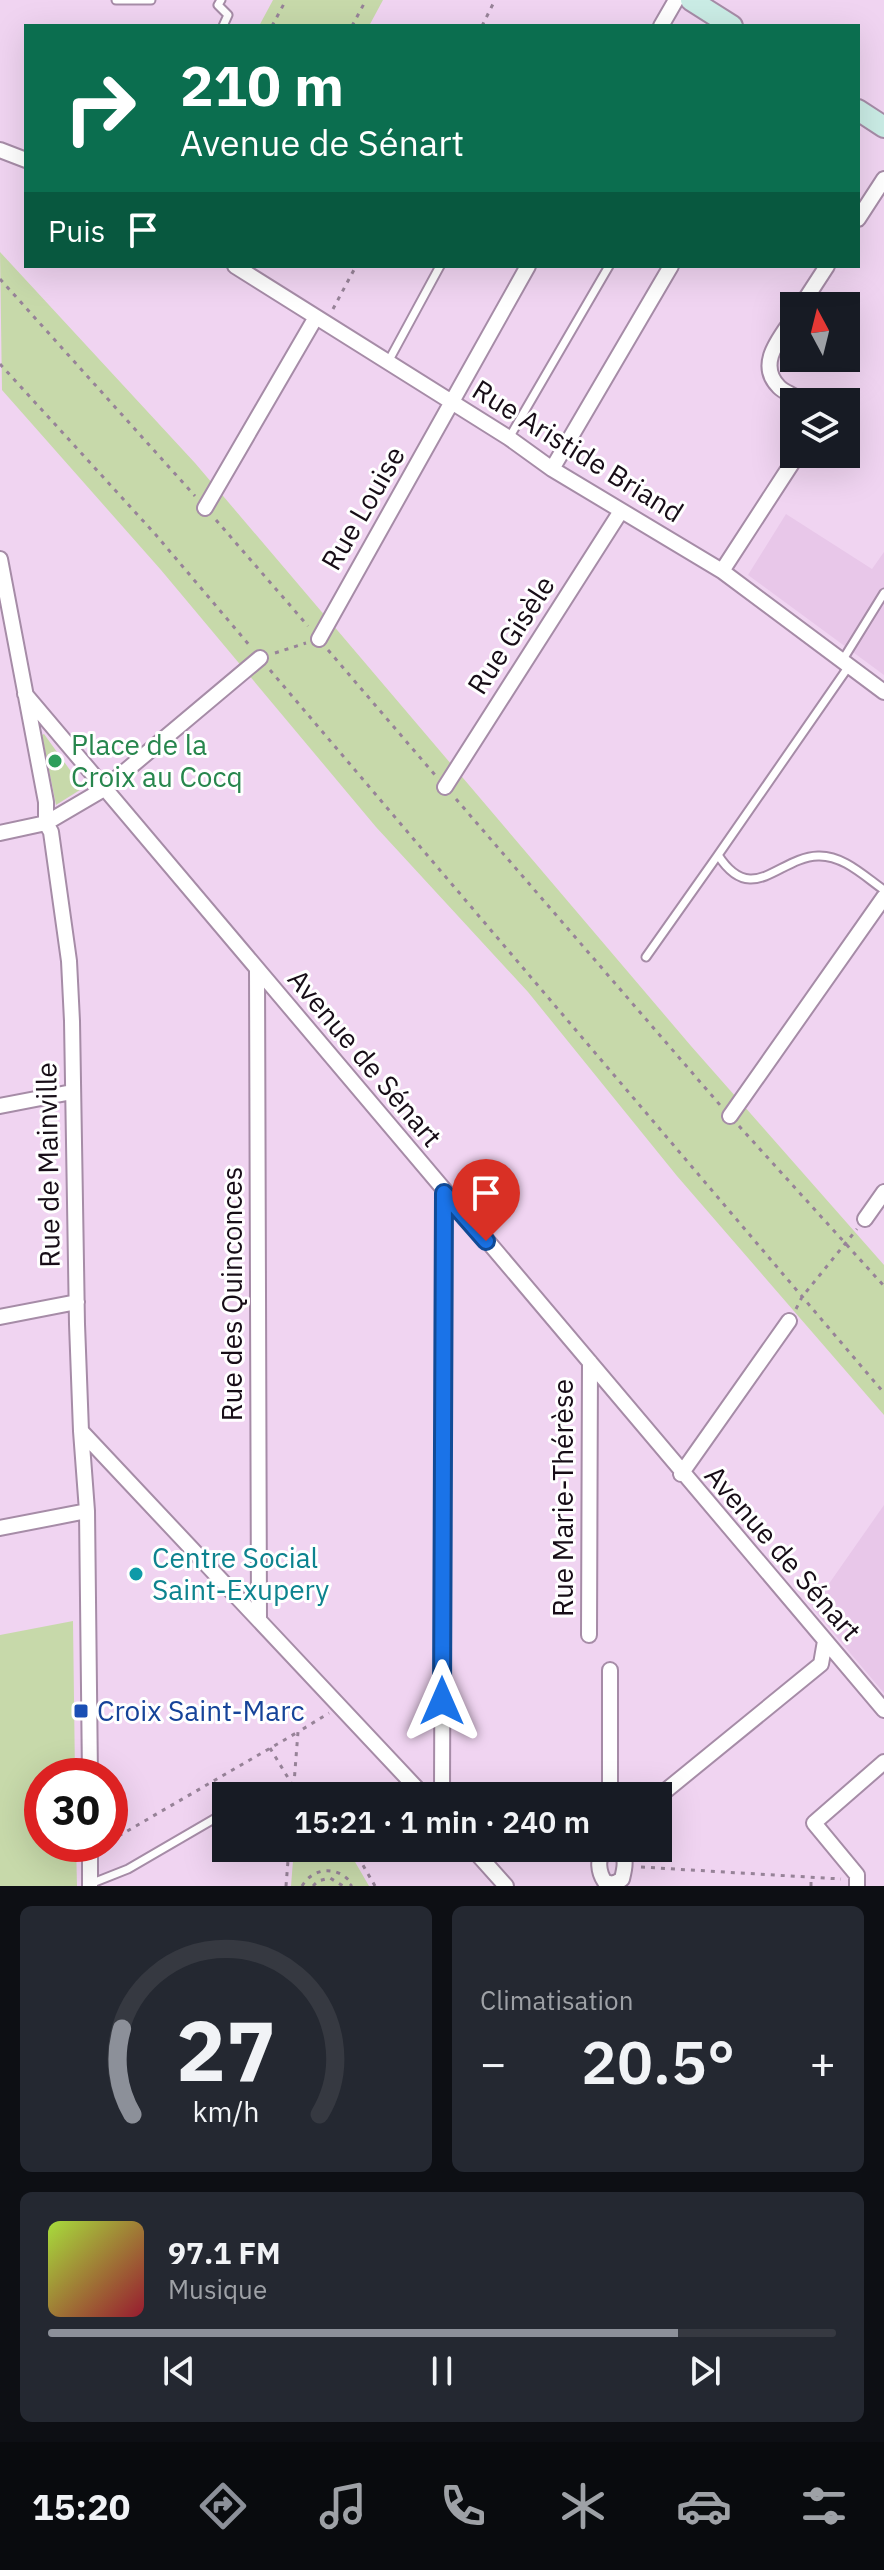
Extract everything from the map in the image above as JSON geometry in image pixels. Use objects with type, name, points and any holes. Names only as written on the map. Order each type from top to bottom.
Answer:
[{"type":"main road","points":[[691,0],[726,24]]},
{"type":"main road","points":[[860,111],[884,127]]},
{"type":"street","points":[[662,24],[676,0]]},
{"type":"street","points":[[0,150],[24,159]]},
{"type":"street","points":[[860,216],[884,179]]},
{"type":"street","name":"Rue Aristide Briand","points":[[238,268],[509,438],[552,469],[722,571],[884,692]]},
{"type":"street","name":"Rue Louise","points":[[319,639],[527,268]]},
{"type":"street","points":[[552,469],[670,268]]},
{"type":"street","points":[[810,292],[826,268]]},
{"type":"street","points":[[205,508],[321,320]]},
{"type":"street","points":[[780,339],[770,354],[769,373],[780,389]]},
{"type":"street","points":[[722,571],[789,468]]},
{"type":"street","name":"Rue Gisèle","points":[[445,787],[621,511]]},
{"type":"street","name":"Rue de Mainville","points":[[0,559],[4,610],[25,694],[46,802],[46,823],[51,832],[69,961],[81,1431],[87,1511],[90,1758]]},
{"type":"street","points":[[0,833],[46,823],[104,789],[260,658]]},
{"type":"street","name":"Avenue de Sénart","points":[[25,694],[590,1362],[681,1474],[884,1710]]},
{"type":"street","points":[[730,1116],[884,897]]},
{"type":"street","name":"Rue des Quinconces","points":[[257,970],[259,1618]]},
{"type":"street","points":[[0,1106],[72,1092]]},
{"type":"street","points":[[867,1217],[884,1192]]},
{"type":"street","points":[[442,1782],[444,1193]]},
{"type":"street","points":[[0,1317],[77,1302]]},
{"type":"street","points":[[681,1474],[788,1323]]},
{"type":"street","name":"Rue Marie-Thérèse","points":[[589,1635],[590,1362]]},
{"type":"street","points":[[81,1431],[411,1782]]},
{"type":"street","points":[[0,1528],[87,1511]]},
{"type":"street","points":[[672,1786],[821,1664],[825,1641]]},
{"type":"street","points":[[610,1670],[610,1782]]},
{"type":"street","points":[[857,1883],[857,1875],[814,1823],[884,1762]]},
{"type":"street","points":[[90,1862],[90,1885]]},
{"type":"street","points":[[485,1862],[506,1886]]},
{"type":"street","points":[[600,1862],[599,1874],[605,1882],[614,1885],[622,1879],[625,1862]]},
{"type":"lane","points":[[116,0],[151,0]]},
{"type":"lane","points":[[221,0],[218,5],[228,15],[224,24]]},
{"type":"lane","points":[[388,362],[439,268]]},
{"type":"lane","points":[[509,438],[608,268]]},
{"type":"lane","points":[[646,957],[846,663],[884,593]]},
{"type":"lane","points":[[718,855],[728,871],[747,879],[770,875],[816,856],[839,859],[884,890]]},
{"type":"lane","points":[[90,1885],[128,1869],[212,1820]]},
{"type":"path","points":[[273,24],[286,0]]},
{"type":"path","points":[[353,24],[366,0]]},
{"type":"path","points":[[483,24],[495,0]]},
{"type":"path","points":[[321,320],[355,268]]},
{"type":"path","points":[[0,364],[156,535],[884,1393]]},
{"type":"path","points":[[260,658],[319,639]]},
{"type":"path","points":[[788,1323],[792,1329],[798,1321],[793,1315],[802,1297],[862,1224],[857,1219],[861,1212],[867,1217]]},
{"type":"path","points":[[128,1831],[340,1706]]},
{"type":"path","points":[[294,1782],[298,1732]]},
{"type":"path","points":[[270,1748],[291,1782]]},
{"type":"path","points":[[286,1886],[288,1862]]},
{"type":"path","points":[[361,1862],[375,1886]]},
{"type":"path","points":[[625,1866],[811,1877],[857,1883]]},
{"type":"path","points":[[302,1886],[309,1876],[335,1871],[345,1875],[352,1884],[350,1886]]},
{"type":"path","points":[[811,1877],[811,1886]]},
{"type":"path","points":[[313,1886],[330,1878],[343,1886]]},
{"type":"shaded area","points":[[786,514],[872,569],[884,552],[884,675],[748,575]]},
{"type":"shaded area","points":[[884,1505],[884,1693],[812,1608]]},
{"type":"green space","points":[[273,0],[383,0],[370,24],[260,24]]},
{"type":"green space","points":[[0,252],[195,463],[691,1046],[884,1265],[884,1415],[677,1176],[528,992],[376,827],[161,570],[2,390]]},
{"type":"green space","name":"Place de la Croix au Cocq","points":[[42,735],[83,788],[56,805]]},
{"type":"green space","points":[[73,1621],[75,1758],[24,1758],[24,1862],[76,1862],[77,1886],[0,1886],[0,1635]]},
{"type":"green space","points":[[293,1862],[355,1862],[369,1886],[291,1886]]},
{"type":"place","name":"Place de la Croix au Cocq","points":[[55,761]]},
{"type":"place","name":"Centre Social Saint-Exupery","points":[[136,1574]]},
{"type":"place","name":"Croix Saint-Marc","points":[[81,1711]]},
{"type":"route","points":[[442,1701],[444,1193],[486,1241]]}]
